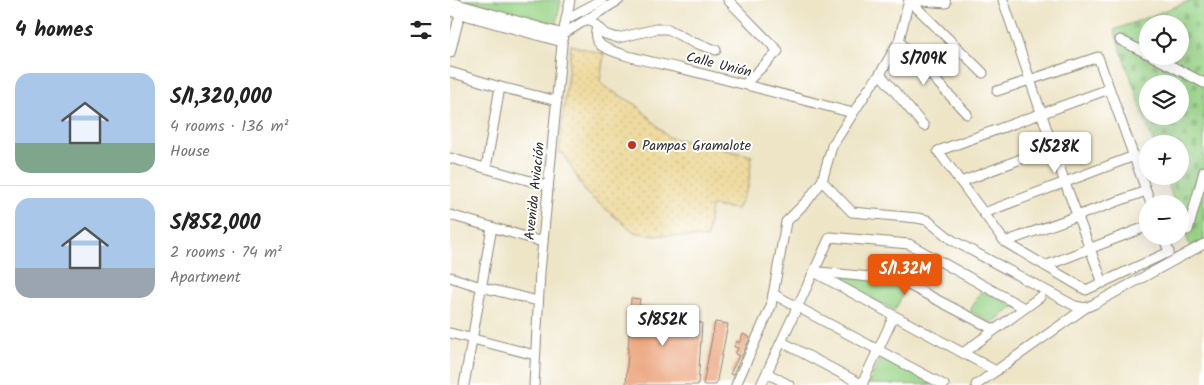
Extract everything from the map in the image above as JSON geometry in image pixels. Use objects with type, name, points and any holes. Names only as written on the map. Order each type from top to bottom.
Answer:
[{"type":"street","name":"Avenida Aviación","points":[[534,385],[538,301],[548,186],[563,38],[570,0]]},
{"type":"street","points":[[566,19],[602,0]]},
{"type":"street","points":[[450,2],[563,38],[588,18],[619,0]]},
{"type":"street","points":[[728,0],[778,51],[745,84]]},
{"type":"street","points":[[910,0],[946,3]]},
{"type":"street","points":[[736,385],[771,306],[786,222],[808,200],[822,181],[832,146],[880,74],[899,41],[910,0]]},
{"type":"street","points":[[910,0],[983,73]]},
{"type":"street","points":[[1003,0],[1052,147],[1103,283]]},
{"type":"street","points":[[450,11],[462,6]]},
{"type":"street","points":[[450,52],[462,6]]},
{"type":"street","points":[[588,18],[605,34],[618,38],[656,29],[668,29],[692,42],[716,50]]},
{"type":"street","name":"Calle Unión","points":[[597,26],[596,41],[603,47],[627,55],[853,113]]},
{"type":"street","points":[[1120,40],[1139,50]]},
{"type":"street","points":[[899,41],[967,114]]},
{"type":"street","points":[[997,92],[1098,57],[1148,195]]},
{"type":"street","points":[[1169,65],[1204,83]]},
{"type":"street","points":[[450,72],[557,101]]},
{"type":"street","points":[[880,74],[924,126]]},
{"type":"street","points":[[486,168],[500,87]]},
{"type":"street","points":[[1109,89],[938,151],[1006,242],[1086,290],[1170,252],[1167,245]]},
{"type":"street","points":[[961,182],[1052,147]]},
{"type":"street","points":[[984,213],[1134,156]]},
{"type":"street","points":[[450,158],[548,186]]},
{"type":"street","points":[[1189,226],[1204,171]]},
{"type":"street","points":[[822,181],[852,212],[927,220],[952,240],[1075,306],[1085,308]]},
{"type":"street","points":[[1006,242],[1146,191]]},
{"type":"street","points":[[450,215],[543,242]]},
{"type":"street","points":[[464,385],[492,227]]},
{"type":"street","points":[[1045,266],[1139,229]]},
{"type":"street","points":[[761,385],[830,236],[909,244],[1024,308]]},
{"type":"street","points":[[976,385],[1085,308],[1204,244]]},
{"type":"street","points":[[814,272],[996,371]]},
{"type":"street","points":[[814,272],[899,280],[993,329]]},
{"type":"street","points":[[450,277],[538,301]]},
{"type":"street","points":[[773,294],[944,385]]},
{"type":"street","points":[[963,353],[993,329],[1040,298]]},
{"type":"street","points":[[782,342],[862,385],[894,316]]},
{"type":"street","points":[[450,333],[535,355]]},
{"type":"street","points":[[767,373],[789,385]]},
{"type":"sand","name":"Pampas Gramalote","points":[[571,45],[604,54],[600,82],[605,87],[637,105],[668,137],[752,156],[748,188],[737,209],[711,206],[707,238],[634,232],[586,193],[563,153],[559,153]]},
{"type":"green space","points":[[465,0],[561,0],[556,25]]},
{"type":"green space","points":[[1204,0],[1204,242],[1191,249],[1189,243],[1189,195],[1172,195],[1168,185],[1189,185],[1189,135],[1151,135],[1147,125],[1189,125],[1189,75],[1139,75],[1139,101],[1114,30],[1139,20],[1139,65],[1189,65],[1189,15],[1153,15],[1187,2]]},
{"type":"green space","points":[[823,274],[900,281],[907,286],[895,310]]},
{"type":"green space","points":[[981,291],[1015,306],[992,323],[970,311]]},
{"type":"green space","points":[[882,358],[933,385],[868,384]]},
{"type":"building","points":[[631,298],[640,299],[639,306],[686,308],[686,321],[702,323],[698,385],[626,385]]},
{"type":"building","points":[[715,322],[728,324],[716,385],[703,385]]},
{"type":"building","points":[[743,334],[750,338],[733,375],[730,374],[739,356],[735,354],[738,348],[734,347],[737,341],[739,343]]},
{"type":"place","name":"Pampas Gramalote","points":[[632,145]]}]
